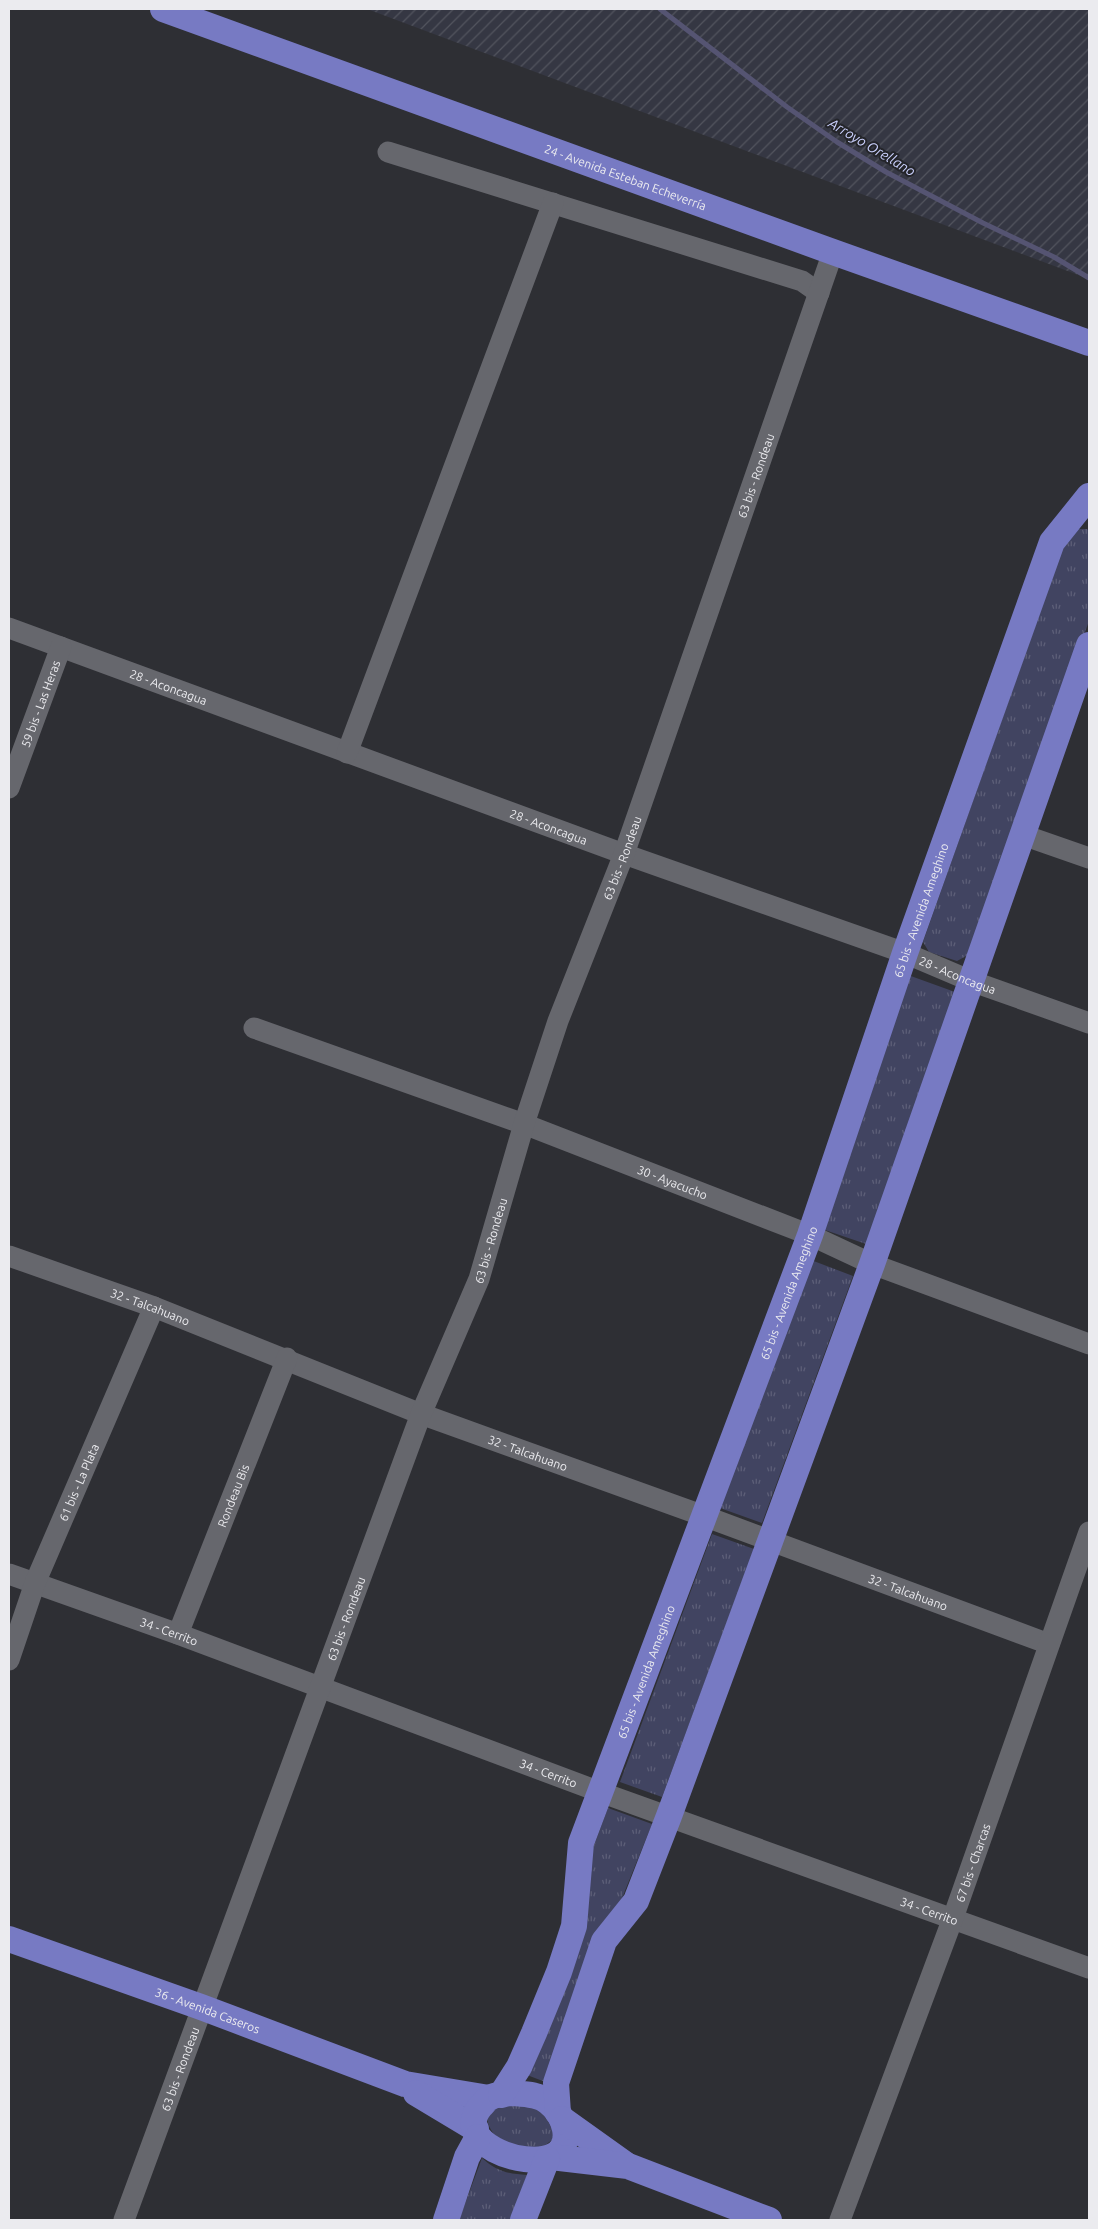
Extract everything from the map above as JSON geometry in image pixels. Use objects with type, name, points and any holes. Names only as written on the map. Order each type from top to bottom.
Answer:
[{"type":"main road","name":"24 - Avenida Esteban Echeverría","points":[[163,9],[833,252],[1089,342]]},
{"type":"main road","name":"65 bis - Avenida Ameghino","points":[[495,2096],[519,2067],[559,1972],[574,1926],[581,1843],[810,1235],[905,953],[1052,542],[1089,496]]},
{"type":"main road","points":[[1057,534],[1071,525],[1083,522],[1089,524]]},
{"type":"main road","points":[[523,2220],[549,2158],[560,2152],[566,2142],[560,2116],[556,2083],[604,1941],[636,1901],[669,1816],[872,1264],[1087,658]]},
{"type":"main road","name":"36 - Avenida Caseros","points":[[9,1940],[201,2007],[406,2084],[495,2096]]},
{"type":"main road","name":"36 - Avenida Caseros","points":[[406,2084],[423,2098],[455,2115],[477,2133]]},
{"type":"main road","points":[[628,2166],[560,2116],[548,2101],[530,2094],[512,2093],[495,2096],[478,2110],[474,2118],[477,2133],[493,2150],[511,2158],[529,2161],[549,2158],[628,2166],[769,2220]]},
{"type":"main road","points":[[446,2220],[477,2133]]},
{"type":"street","points":[[388,152],[802,281],[819,293]]},
{"type":"street","points":[[347,753],[553,204]]},
{"type":"street","name":"63 bis - Rondeau","points":[[124,2220],[421,1414],[479,1279],[524,1124],[558,1021],[624,854],[833,252]]},
{"type":"street","name":"28 - Aconcagua","points":[[9,628],[624,854],[905,953],[971,981],[1089,1023]]},
{"type":"street","name":"59 bis - Las Heras","points":[[9,788],[61,647]]},
{"type":"street","points":[[1023,835],[1089,858]]},
{"type":"street","name":"30 - Ayacucho","points":[[254,1028],[524,1124],[810,1235],[872,1264],[1089,1344]]},
{"type":"street","name":"32 - Talcahuano","points":[[9,1256],[154,1307],[286,1358],[421,1414],[704,1516],[1048,1644]]},
{"type":"street","name":"61 bis - La Plata","points":[[9,1660],[35,1584],[154,1307]]},
{"type":"street","name":"Rondeau Bis","points":[[178,1634],[286,1358]]},
{"type":"street","name":"67 bis - Charcas","points":[[840,2220],[953,1918],[1089,1532]]},
{"type":"street","name":"34 - Cerrito","points":[[9,1574],[178,1634],[600,1792],[1089,1968]]},
{"type":"shaded area","points":[[367,9],[1089,9],[1089,279]]},
{"type":"green space","points":[[1076,529],[1087,529],[1089,531],[1089,621],[968,955],[957,961],[929,952],[923,942],[1066,539]]},
{"type":"green space","points":[[908,975],[955,992],[869,1245],[822,1229]]},
{"type":"green space","points":[[811,1260],[853,1276],[762,1523],[720,1508]]},
{"type":"green space","points":[[712,1534],[754,1549],[662,1797],[620,1782]]},
{"type":"green space","points":[[608,1808],[652,1824],[620,1903],[603,1922],[548,2083],[527,2075],[589,1859]]},
{"type":"green space","points":[[499,2105],[544,2107],[555,2129],[552,2140],[543,2146],[533,2149],[514,2146],[498,2138],[488,2123],[487,2114]]},
{"type":"green space","points":[[482,2158],[492,2166],[503,2171],[527,2175],[510,2220],[459,2220]]},
{"type":"waterway","name":"Arroyo Orellano","points":[[660,9],[787,107],[837,142],[886,172],[983,223],[1054,257],[1089,278]]}]
